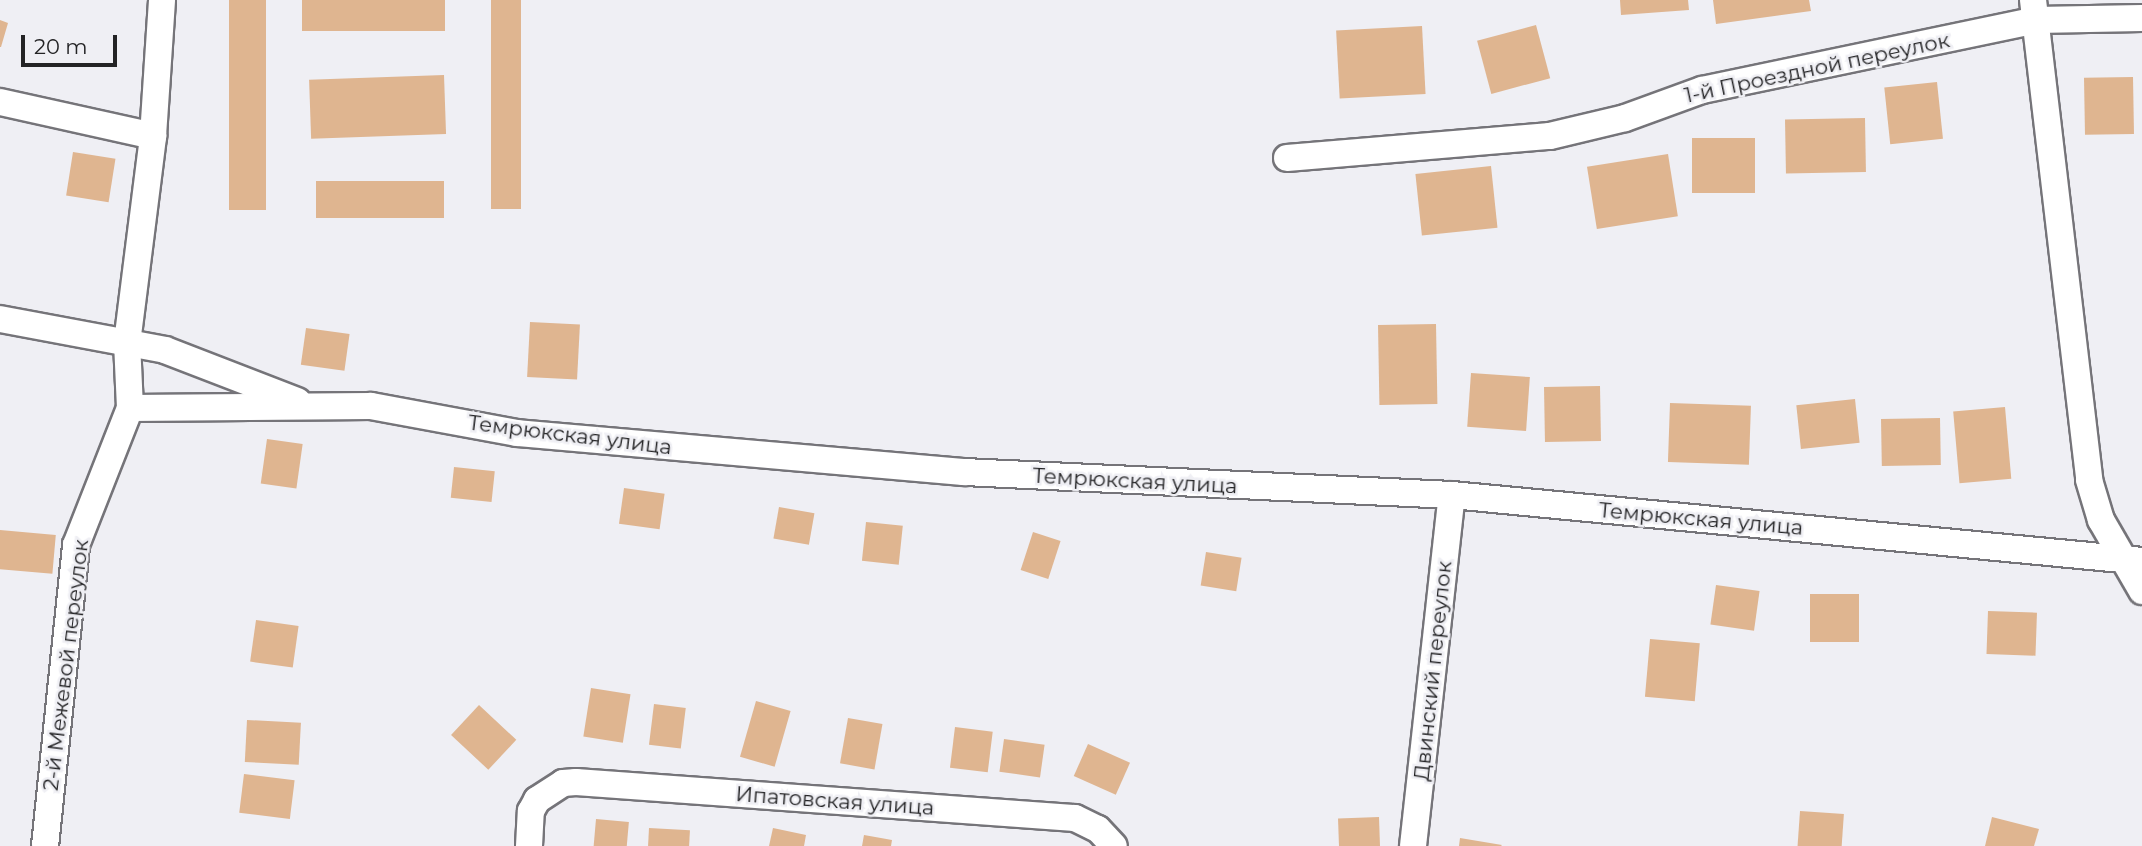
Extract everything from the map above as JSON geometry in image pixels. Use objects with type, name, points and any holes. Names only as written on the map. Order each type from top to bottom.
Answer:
[{"type":"street","points":[[130,408],[127,343],[153,136],[162,0]]},
{"type":"street","points":[[2035,10],[2089,480],[2101,520],[2134,560],[2142,591]]},
{"type":"street","name":"1-й Проездной переулок","points":[[1287,158],[1550,136],[1625,118],[1702,90],[2035,10],[2142,18]]},
{"type":"street","points":[[0,102],[153,136]]},
{"type":"street","points":[[0,319],[165,350],[310,406]]},
{"type":"street","name":"Темрюкская улица","points":[[130,408],[372,405],[517,433],[964,472],[1452,495],[2134,560]]},
{"type":"street","name":"2-й Межевой переулок","points":[[46,846],[76,545],[130,408]]},
{"type":"street","name":"Двинский переулок","points":[[1413,846],[1452,495]]},
{"type":"street","name":"Ипатовская улица","points":[[529,846],[531,811],[549,791],[576,782],[1075,818],[1098,829],[1114,846]]},
{"type":"building","points":[[229,0],[266,0],[266,210],[229,210]]},
{"type":"building","points":[[302,0],[445,0],[445,31],[302,31]]},
{"type":"building","points":[[491,0],[521,0],[521,209],[491,209]]},
{"type":"building","points":[[1620,0],[1688,0],[1689,10],[1621,15]]},
{"type":"building","points":[[1713,0],[1809,0],[1811,11],[1716,24]]},
{"type":"building","points":[[0,20],[8,23],[1,47],[0,47]]},
{"type":"building","points":[[1536,25],[1550,78],[1491,94],[1477,41]]},
{"type":"building","points":[[1422,26],[1426,94],[1340,98],[1336,31]]},
{"type":"building","points":[[444,75],[446,134],[311,139],[309,80]]},
{"type":"building","points":[[2133,77],[2134,134],[2085,135],[2084,78]]},
{"type":"building","points":[[1937,82],[1943,139],[1890,144],[1884,88]]},
{"type":"building","points":[[1865,118],[1866,172],[1786,173],[1785,119]]},
{"type":"building","points":[[1692,138],[1755,138],[1755,193],[1692,193]]},
{"type":"building","points":[[73,152],[115,159],[109,202],[66,195]]},
{"type":"building","points":[[1668,154],[1678,216],[1597,229],[1587,167]]},
{"type":"building","points":[[1491,166],[1497,228],[1422,236],[1415,174]]},
{"type":"building","points":[[316,181],[444,181],[444,218],[316,218]]},
{"type":"building","points":[[530,322],[580,325],[577,380],[527,377]]},
{"type":"building","points":[[1436,324],[1437,404],[1379,405],[1378,325]]},
{"type":"building","points":[[306,328],[350,334],[344,371],[301,365]]},
{"type":"building","points":[[1471,373],[1530,377],[1526,431],[1467,427]]},
{"type":"building","points":[[1600,386],[1601,441],[1545,442],[1544,387]]},
{"type":"building","points":[[1855,399],[1860,443],[1801,449],[1796,405]]},
{"type":"building","points":[[1670,403],[1751,406],[1749,465],[1668,462]]},
{"type":"building","points":[[2005,407],[2011,479],[1959,483],[1953,412]]},
{"type":"building","points":[[1940,418],[1941,465],[1882,466],[1881,419]]},
{"type":"building","points":[[267,439],[303,444],[296,489],[261,484]]},
{"type":"building","points":[[454,467],[495,471],[492,502],[451,498]]},
{"type":"building","points":[[624,488],[665,494],[660,529],[619,524]]},
{"type":"building","points":[[779,507],[814,513],[809,545],[773,539]]},
{"type":"building","points":[[866,522],[903,526],[899,565],[862,561]]},
{"type":"building","points":[[0,530],[56,535],[52,574],[0,569]]},
{"type":"building","points":[[1033,532],[1061,541],[1048,579],[1021,570]]},
{"type":"building","points":[[1206,552],[1242,558],[1236,591],[1201,586]]},
{"type":"building","points":[[1716,585],[1760,591],[1754,631],[1710,625]]},
{"type":"building","points":[[1810,594],[1859,594],[1859,642],[1810,642]]},
{"type":"building","points":[[1988,611],[2037,613],[2035,656],[1986,654]]},
{"type":"building","points":[[256,620],[299,626],[293,668],[250,662]]},
{"type":"building","points":[[1650,639],[1700,643],[1695,701],[1645,697]]},
{"type":"building","points":[[591,688],[631,694],[623,743],[583,736]]},
{"type":"building","points":[[756,701],[791,711],[775,767],[740,757]]},
{"type":"building","points":[[654,704],[686,708],[681,749],[649,745]]},
{"type":"building","points":[[479,705],[516,740],[488,770],[451,735]]},
{"type":"building","points":[[848,718],[882,724],[874,769],[840,763]]},
{"type":"building","points":[[247,720],[301,723],[299,765],[245,762]]},
{"type":"building","points":[[955,727],[993,732],[988,772],[950,768]]},
{"type":"building","points":[[1004,739],[1045,745],[1040,777],[999,772]]},
{"type":"building","points":[[1088,744],[1130,763],[1116,795],[1074,776]]},
{"type":"building","points":[[244,774],[295,780],[290,819],[239,813]]},
{"type":"building","points":[[1800,811],[1844,814],[1842,846],[1798,846]]},
{"type":"building","points":[[1379,817],[1380,846],[1339,846],[1338,818]]},
{"type":"building","points":[[1992,817],[2039,829],[2034,846],[1985,846]]},
{"type":"building","points":[[596,819],[629,822],[627,846],[594,846]]},
{"type":"building","points":[[649,828],[690,830],[689,846],[648,846]]},
{"type":"building","points":[[773,828],[806,835],[804,846],[769,846]]},
{"type":"building","points":[[864,835],[892,840],[891,846],[862,846]]},
{"type":"building","points":[[1460,838],[1502,845],[1459,846]]}]
